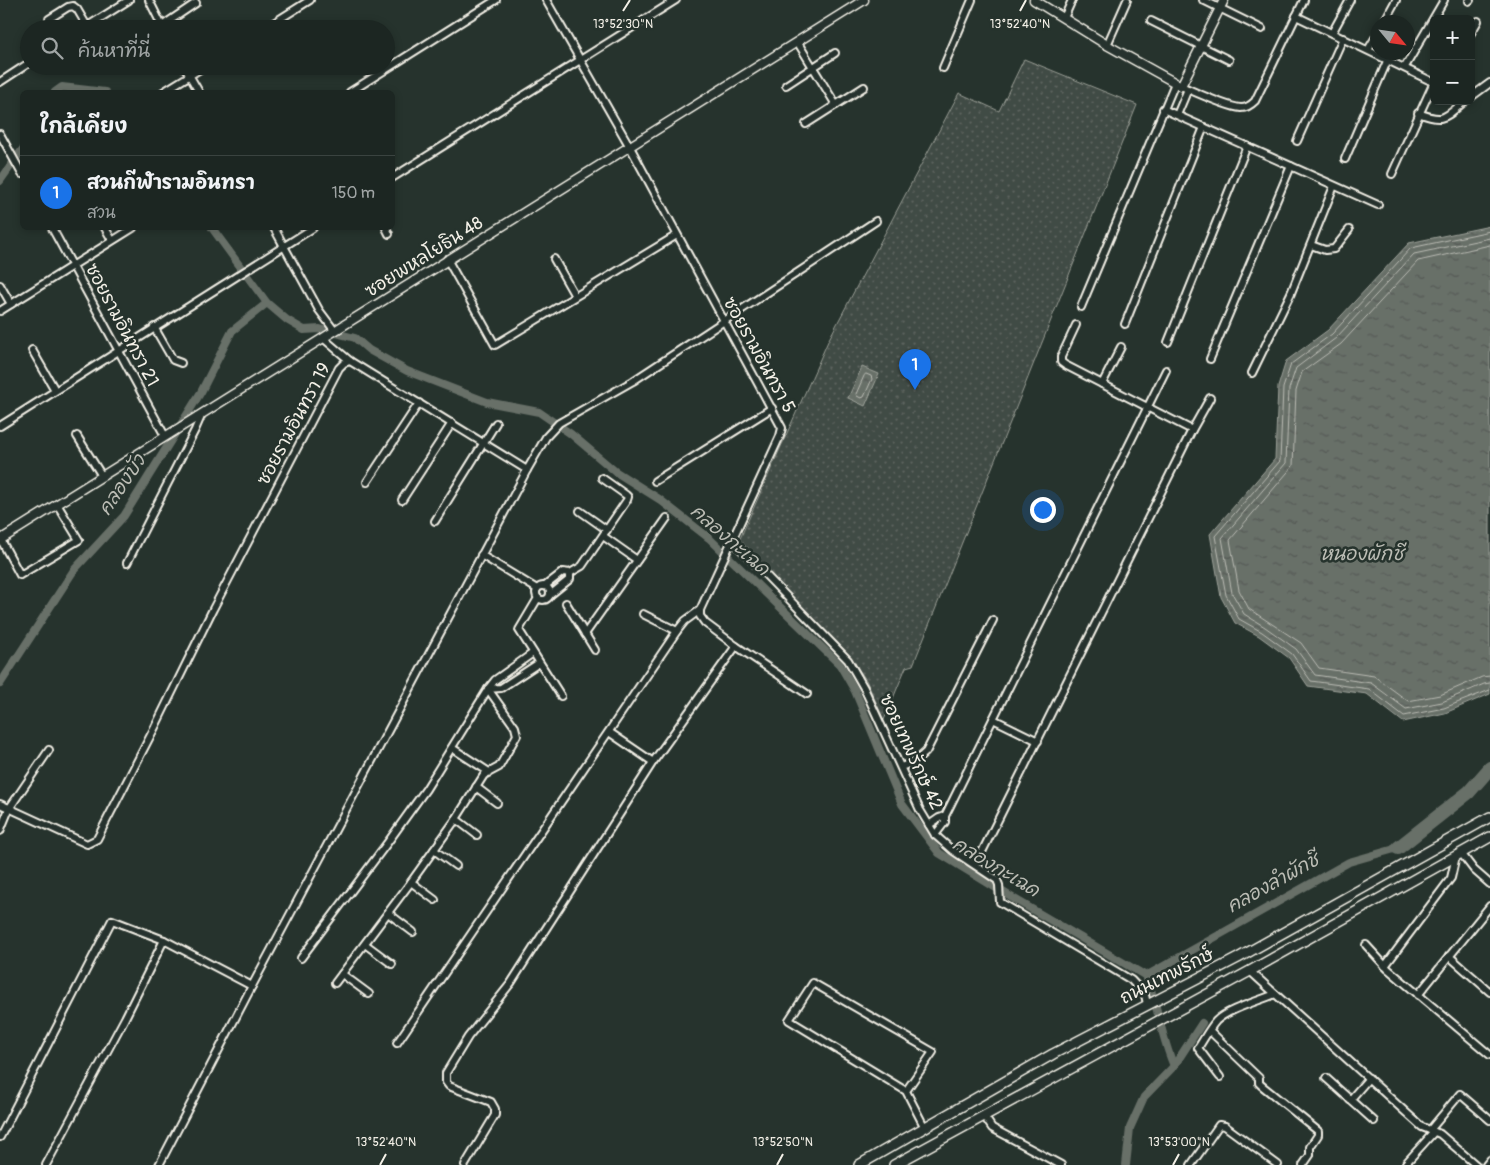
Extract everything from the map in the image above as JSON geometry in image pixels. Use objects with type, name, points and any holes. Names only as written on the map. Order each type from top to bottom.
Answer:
[{"type":"main road","name":"ถนนเทพรักษ์","points":[[859,1165],[1053,1054],[1238,958],[1490,817]]},
{"type":"main road","name":"ถนนเทพรักษ์","points":[[894,1165],[910,1162],[984,1116],[1490,837]]},
{"type":"street","points":[[96,20],[129,0]]},
{"type":"street","points":[[149,0],[159,20]]},
{"type":"street","points":[[278,20],[310,0]]},
{"type":"street","points":[[395,65],[496,0]]},
{"type":"street","name":"ซอยรามอินทรา 5","points":[[546,0],[630,147],[782,428],[700,610]]},
{"type":"street","points":[[395,176],[676,0]]},
{"type":"street","name":"ซอยพหลโยธิน 48","points":[[0,539],[447,259],[798,43],[864,0]]},
{"type":"street","points":[[943,68],[972,0]]},
{"type":"street","points":[[1034,0],[1107,45],[1182,86],[1242,108],[1255,102],[1304,0]]},
{"type":"street","points":[[1064,18],[1072,0]]},
{"type":"street","points":[[1107,45],[1127,0]]},
{"type":"street","points":[[1204,0],[1262,29]]},
{"type":"street","points":[[1081,307],[1163,109],[1182,86],[1224,0]]},
{"type":"street","points":[[1332,33],[1350,0]]},
{"type":"street","points":[[1388,15],[1396,0]]},
{"type":"street","points":[[1405,68],[1444,0]]},
{"type":"street","points":[[173,20],[196,3]]},
{"type":"street","points":[[49,19],[68,7],[73,6],[77,9],[82,20]]},
{"type":"street","points":[[1296,16],[1368,50],[1370,47]]},
{"type":"street","points":[[1151,21],[1229,60]]},
{"type":"street","points":[[1475,27],[1478,22]]},
{"type":"street","points":[[1297,141],[1343,38]]},
{"type":"street","points":[[798,43],[836,105]]},
{"type":"street","points":[[786,85],[835,53]]},
{"type":"street","points":[[1345,159],[1388,60],[1430,80]]},
{"type":"street","points":[[0,82],[20,69]]},
{"type":"street","points":[[353,90],[378,75]]},
{"type":"street","points":[[166,90],[189,76],[198,90]]},
{"type":"street","points":[[1475,94],[1490,83]]},
{"type":"street","points":[[1177,115],[1182,86]]},
{"type":"street","points":[[806,124],[864,88]]},
{"type":"street","points":[[1392,174],[1430,90]]},
{"type":"street","points":[[1418,113],[1435,119],[1442,119],[1460,105]]},
{"type":"street","points":[[1163,109],[1378,205]]},
{"type":"street","points":[[1125,324],[1204,127]]},
{"type":"street","points":[[0,134],[20,170]]},
{"type":"street","points":[[1168,342],[1248,146]]},
{"type":"street","points":[[1210,359],[1291,166]]},
{"type":"street","points":[[1252,372],[1281,315],[1334,186]]},
{"type":"street","points":[[159,1165],[481,555],[527,470],[551,431],[560,423],[633,381],[876,221]]},
{"type":"street","name":"ซอยรามอินทรา 21","points":[[53,230],[168,434]]},
{"type":"street","points":[[106,230],[112,240]]},
{"type":"street","points":[[0,311],[130,230]]},
{"type":"street","points":[[275,230],[319,310],[334,330]]},
{"type":"street","points":[[0,426],[310,230]]},
{"type":"street","points":[[387,230],[389,234]]},
{"type":"street","points":[[1311,245],[1325,250],[1334,249],[1349,230]]},
{"type":"street","points":[[447,259],[495,345],[677,235]]},
{"type":"street","points":[[554,259],[575,296]]},
{"type":"street","points":[[0,285],[11,304]]},
{"type":"street","points":[[1076,325],[1061,357],[1065,365],[1192,430]]},
{"type":"street","points":[[154,327],[173,360],[180,363]]},
{"type":"street","points":[[323,338],[350,362]]},
{"type":"street","points":[[1102,384],[1121,346]]},
{"type":"street","points":[[32,350],[55,390]]},
{"type":"street","name":"ซอยรามอินทรา 19","points":[[9,809],[87,844],[97,839],[213,609],[339,368],[344,363],[350,362],[419,402],[527,470]]},
{"type":"street","points":[[936,835],[945,822],[945,816],[1166,370]]},
{"type":"street","points":[[978,860],[1192,430],[1210,398]]},
{"type":"street","points":[[368,482],[419,402]]},
{"type":"street","points":[[655,481],[772,408]]},
{"type":"street","points":[[127,563],[196,430],[202,414]]},
{"type":"street","points":[[402,500],[452,423]]},
{"type":"street","points":[[435,522],[496,423]]},
{"type":"street","points":[[77,436],[102,476]]},
{"type":"street","points":[[537,589],[545,586],[562,572],[570,573],[582,566],[628,497],[602,478]]},
{"type":"street","points":[[0,539],[20,575],[79,540],[58,504]]},
{"type":"street","points":[[580,511],[637,560]]},
{"type":"street","points":[[585,634],[667,518]]},
{"type":"street","name":"ซอยเทพรักษ์ 42","points":[[731,539],[848,660],[864,688],[920,810],[936,835],[952,850],[995,877],[999,885],[1000,902],[1005,906],[1131,980],[1145,995],[1149,1003]]},
{"type":"street","points":[[481,555],[537,589]]},
{"type":"street","points":[[538,598],[544,600],[570,579],[570,573]]},
{"type":"street","points":[[545,586],[548,588],[550,595]]},
{"type":"street","points":[[537,589],[536,594],[538,598],[519,630],[561,696]]},
{"type":"street","points":[[566,603],[595,650]]},
{"type":"street","points":[[397,1043],[677,631],[685,621],[700,610]]},
{"type":"street","points":[[700,610],[700,616],[705,623],[807,694]]},
{"type":"street","points":[[642,614],[677,631]]},
{"type":"street","points":[[901,767],[916,762],[926,752],[993,620]]},
{"type":"street","points":[[465,1165],[495,1115],[495,1109],[491,1102],[450,1086],[446,1082],[446,1073],[468,1037],[511,983],[652,762],[736,646]]},
{"type":"street","points":[[301,958],[394,835],[426,789],[488,689],[495,680],[533,653]]},
{"type":"street","points":[[488,689],[501,688],[539,663]]},
{"type":"street","points":[[335,983],[434,850],[484,775],[499,767],[516,735],[515,728],[488,689]]},
{"type":"street","points":[[994,719],[1038,741]]},
{"type":"street","points":[[608,732],[652,762]]},
{"type":"street","points":[[452,748],[489,772]]},
{"type":"street","points":[[0,831],[9,809],[49,750]]},
{"type":"street","points":[[476,787],[497,803]]},
{"type":"street","points":[[0,804],[9,809]]},
{"type":"street","points":[[929,825],[945,816]]},
{"type":"street","points":[[456,819],[477,835]]},
{"type":"street","points":[[434,850],[456,866]]},
{"type":"street","points":[[1385,966],[1451,878],[1459,855],[1490,884]]},
{"type":"street","points":[[411,882],[435,900]]},
{"type":"street","points":[[1418,995],[1490,906]]},
{"type":"street","points":[[388,913],[413,932]]},
{"type":"street","points":[[0,1137],[112,920],[164,940],[252,986]]},
{"type":"street","points":[[46,1165],[125,1018],[164,940]]},
{"type":"street","points":[[365,944],[392,964]]},
{"type":"street","points":[[1366,945],[1385,966],[1490,1055]]},
{"type":"street","points":[[1449,956],[1490,992]]},
{"type":"street","points":[[1250,971],[1422,1127],[1440,1134],[1473,1164]]},
{"type":"street","points":[[342,974],[369,994]]},
{"type":"street","points":[[906,1091],[933,1052],[813,983],[789,1020],[906,1091],[925,1128]]},
{"type":"street","points":[[1220,1077],[1198,1048],[1217,1021],[1225,1015],[1275,994]]},
{"type":"street","points":[[1210,1031],[1259,1078],[1261,1085],[1318,1131],[1318,1135],[1310,1147],[1310,1155],[1303,1165]]},
{"type":"street","points":[[1326,1078],[1374,1121]]},
{"type":"street","points":[[1350,1100],[1369,1078]]},
{"type":"street","points":[[1406,1163],[1460,1094],[1490,1120]]},
{"type":"street","points":[[984,1116],[992,1128],[1062,1165]]},
{"type":"street","points":[[1191,1165],[1219,1125],[1226,1126],[1278,1165]]},
{"type":"street","points":[[1486,1165],[1490,1160]]},
{"type":"shaded area","points":[[1024,59],[1137,105],[913,665],[906,667],[884,720],[866,680],[851,658],[738,543],[829,339],[959,93],[999,111]]},
{"type":"water","name":"หนองผักชี","points":[[1490,226],[1490,694],[1445,713],[1403,722],[1367,694],[1308,686],[1289,658],[1259,636],[1235,623],[1221,597],[1210,534],[1275,459],[1278,387],[1286,361],[1328,330],[1409,243]]},
{"type":"water","points":[[862,367],[879,374],[865,406],[848,398]]},
{"type":"waterway","name":"คลองกะเฉด","points":[[58,90],[62,87],[88,90]]},
{"type":"waterway","name":"คลองกะเฉด","points":[[0,181],[20,153]]},
{"type":"waterway","name":"คลองกะเฉด","points":[[213,230],[267,303],[287,320],[304,330],[320,329],[355,338],[369,350],[407,371],[487,402],[539,412],[571,434],[616,472],[659,499],[709,538],[840,665],[855,691],[902,804],[939,853],[1146,976]]},
{"type":"waterway","name":"คลองบัว","points":[[0,684],[74,570],[124,516],[201,392],[232,331],[267,303]]},
{"type":"waterway","name":"คลองลำผักชี","points":[[1398,848],[1469,792],[1490,768]]},
{"type":"waterway","name":"คลองลำผักชี","points":[[1174,1066],[1146,976],[1349,862],[1398,848]]},
{"type":"waterway","points":[[1126,1165],[1130,1128],[1144,1097],[1174,1066],[1202,1023]]},
{"type":"place","name":"สวนกีฬารามอินทรา","points":[[915,390]]}]
